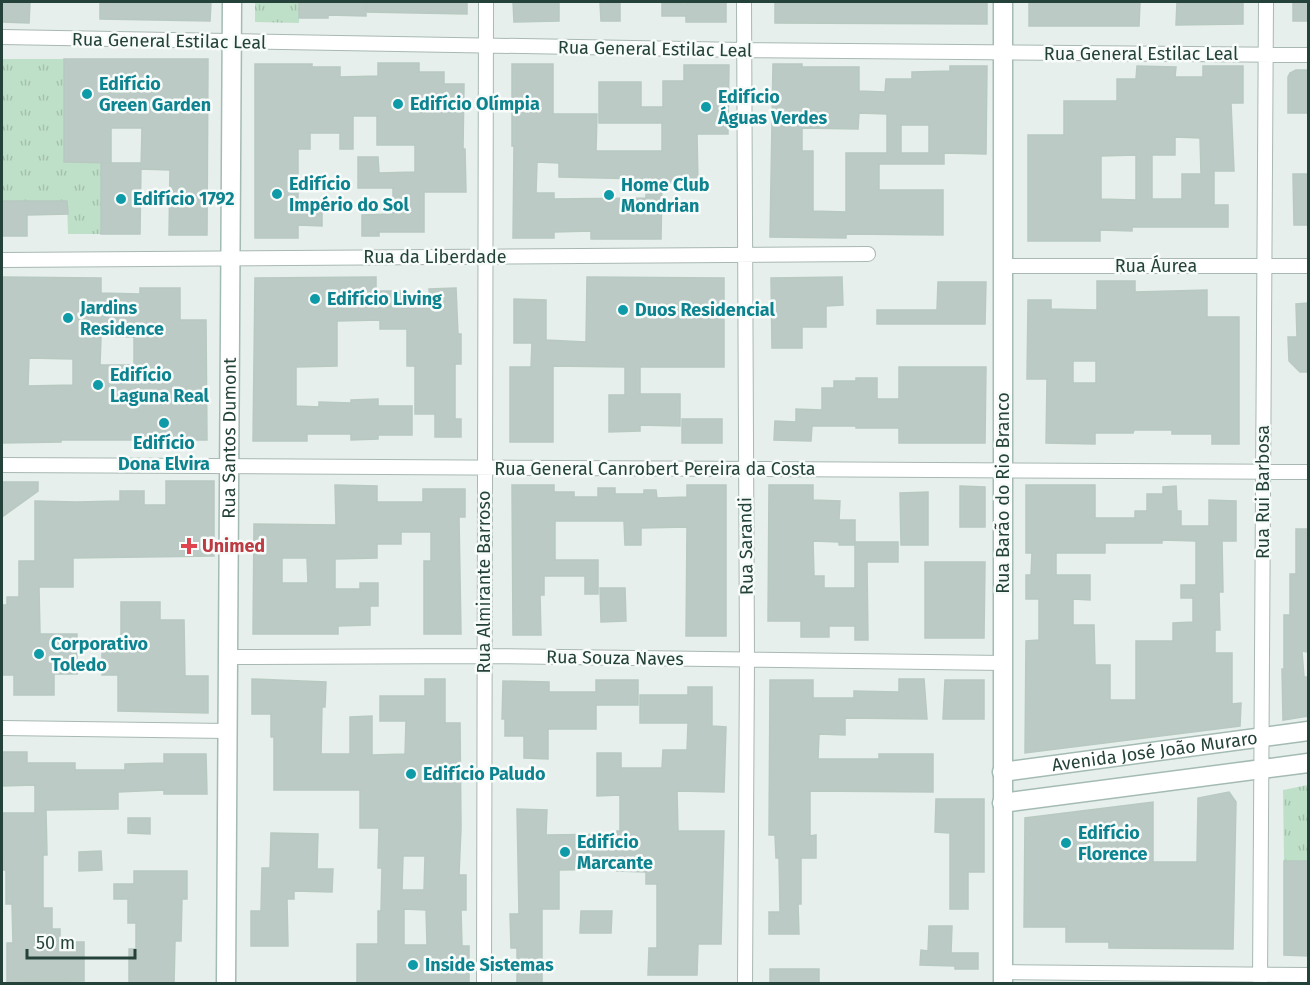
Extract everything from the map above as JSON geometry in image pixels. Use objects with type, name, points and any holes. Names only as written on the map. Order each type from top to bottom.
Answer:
[{"type":"street","name":"Rua Santos Dumont","points":[[226,984],[232,2]]},
{"type":"street","name":"Rua Almirante Barroso","points":[[484,984],[486,2]]},
{"type":"street","name":"Rua Sarandi","points":[[744,2],[747,660],[745,984]]},
{"type":"street","name":"Rua Barão do Rio Branco","points":[[1003,2],[1003,978]]},
{"type":"street","name":"Rua Rui Barbosa","points":[[1260,979],[1266,2]]},
{"type":"street","name":"Rua General Estilac Leal","points":[[2,37],[744,50],[1308,55]]},
{"type":"street","name":"Rua da Liberdade","points":[[2,260],[868,254]]},
{"type":"street","name":"Rua Áurea","points":[[1002,266],[1308,266]]},
{"type":"street","name":"Rua General Canrobert Pereira da Costa","points":[[2,465],[1308,472]]},
{"type":"street","name":"Rua Souza Naves","points":[[228,657],[484,656],[1003,663]]},
{"type":"street","points":[[2,729],[227,731]]},
{"type":"street","name":"Avenida José João Muraro","points":[[1002,772],[1308,731]]},
{"type":"street","points":[[1041,798],[1034,785],[1040,776],[1082,771],[1116,757]]},
{"type":"street","name":"Avenida José João Muraro","points":[[1002,802],[1308,763]]},
{"type":"street","points":[[1003,978],[1260,979],[1308,975]]},
{"type":"green space","points":[[255,2],[299,2],[299,23],[255,22]]},
{"type":"green space","points":[[2,59],[64,59],[64,162],[101,163],[101,234],[68,234],[67,201],[2,201]]},
{"type":"green space","points":[[1308,785],[1308,861],[1284,861],[1283,790]]},
{"type":"building","points":[[2,2],[30,2],[29,23],[2,22]]},
{"type":"building","points":[[100,2],[211,2],[210,21],[100,19]]},
{"type":"building","points":[[299,2],[366,2],[366,16],[328,15],[328,18],[299,18]]},
{"type":"building","points":[[367,2],[467,2],[467,14],[366,12]]},
{"type":"building","points":[[513,2],[559,2],[559,21],[514,22]]},
{"type":"building","points":[[600,2],[620,2],[620,21],[601,21]]},
{"type":"building","points":[[686,2],[726,2],[726,22],[686,22],[686,16],[662,16],[662,3],[686,4]]},
{"type":"building","points":[[775,2],[987,2],[987,24],[775,23]]},
{"type":"building","points":[[1029,2],[1140,2],[1139,26],[1029,26]]},
{"type":"building","points":[[1177,2],[1243,2],[1243,24],[1176,25]]},
{"type":"building","points":[[1293,2],[1308,2],[1308,21],[1293,21]]},
{"type":"building","points":[[64,59],[208,59],[207,235],[169,235],[170,170],[141,169],[142,128],[111,128],[111,163],[64,162]]},
{"type":"building","points":[[378,63],[419,63],[419,72],[444,72],[444,84],[464,84],[463,149],[465,149],[466,192],[424,192],[424,232],[379,232],[379,236],[362,236],[362,215],[393,214],[393,188],[358,188],[358,157],[378,157],[379,173],[415,172],[415,145],[377,145],[377,116],[353,116],[353,149],[340,149],[340,133],[310,133],[310,149],[298,149],[298,200],[322,201],[322,226],[298,225],[298,238],[255,238],[255,64],[312,64],[312,67],[340,67],[340,77],[378,76]]},
{"type":"building","points":[[512,64],[553,64],[553,114],[597,114],[596,151],[662,151],[662,123],[599,123],[599,82],[641,82],[641,107],[663,107],[663,81],[684,81],[684,65],[729,65],[728,134],[697,134],[698,183],[662,183],[661,239],[591,239],[591,231],[554,232],[554,238],[513,238],[514,146],[512,146]],"holes":[[[537,162],[559,163],[559,177],[646,179],[646,198],[554,199],[554,193],[536,193]]]},
{"type":"building","points":[[773,64],[802,64],[802,67],[859,67],[859,91],[885,92],[886,79],[912,79],[912,72],[950,71],[950,66],[987,66],[986,154],[944,153],[944,164],[879,164],[879,190],[943,190],[943,235],[846,234],[846,238],[770,237]],"holes":[[[859,113],[887,114],[887,153],[846,153],[846,212],[813,211],[813,151],[802,151],[802,128],[858,129]],[[901,125],[929,125],[929,153],[901,153]]]},
{"type":"building","points":[[1137,66],[1176,67],[1175,77],[1203,77],[1203,66],[1243,66],[1243,103],[1231,103],[1234,171],[1214,171],[1214,205],[1228,205],[1228,227],[1132,227],[1132,231],[1100,230],[1100,241],[1028,241],[1028,135],[1064,135],[1064,101],[1117,101],[1117,79],[1136,79]],"holes":[[[1175,137],[1200,138],[1201,174],[1182,174],[1182,199],[1152,199],[1152,155],[1175,155]],[[1136,155],[1136,200],[1101,199],[1101,156]]]},
{"type":"building","points":[[1296,70],[1308,70],[1308,113],[1288,113],[1288,77]]},
{"type":"building","name":"Edifício 1792","points":[[101,163],[141,163],[140,234],[101,234]]},
{"type":"building","points":[[1293,174],[1308,174],[1308,225],[1294,225]]},
{"type":"building","points":[[2,201],[67,201],[68,214],[27,215],[27,236],[2,236]]},
{"type":"building","points":[[2,277],[101,278],[101,293],[140,294],[140,288],[180,288],[180,320],[206,320],[207,440],[61,440],[61,442],[2,443]],"holes":[[[101,336],[134,337],[134,365],[100,365]],[[29,358],[73,359],[73,385],[28,386]]]},
{"type":"building","points":[[376,277],[376,291],[402,291],[402,308],[430,308],[429,289],[456,288],[458,334],[461,334],[461,364],[455,364],[455,419],[461,419],[461,437],[435,437],[435,414],[415,414],[415,366],[407,366],[407,329],[380,329],[380,320],[337,321],[337,366],[296,367],[296,406],[319,407],[319,402],[351,403],[351,400],[378,399],[378,406],[412,406],[412,435],[378,435],[378,439],[351,440],[351,434],[307,434],[307,441],[253,441],[255,278]]},
{"type":"building","points":[[587,277],[724,278],[724,367],[640,367],[640,394],[680,394],[680,426],[640,425],[640,431],[609,432],[609,395],[625,395],[625,367],[553,366],[553,442],[510,442],[510,367],[531,367],[532,343],[514,343],[514,299],[546,300],[546,340],[586,342]]},
{"type":"building","points":[[842,277],[843,305],[826,306],[826,327],[802,327],[802,348],[772,348],[771,278]]},
{"type":"building","points":[[1097,281],[1135,281],[1135,292],[1207,290],[1207,317],[1239,317],[1239,444],[1212,444],[1212,434],[1172,434],[1172,430],[1095,433],[1095,444],[1046,443],[1047,379],[1027,379],[1028,300],[1051,300],[1051,309],[1097,310]],"holes":[[[1073,361],[1096,361],[1096,383],[1073,383]]]},
{"type":"building","points":[[938,282],[986,282],[985,324],[877,324],[877,310],[937,310]]},
{"type":"building","points":[[1308,303],[1308,372],[1300,372],[1289,361],[1288,337],[1297,337],[1296,304]]},
{"type":"building","points":[[899,367],[986,367],[985,443],[899,443],[899,428],[856,428],[856,426],[812,426],[811,441],[774,440],[775,421],[796,422],[796,409],[822,410],[822,388],[834,388],[834,381],[877,378],[877,399],[899,399]]},
{"type":"building","points":[[682,419],[722,419],[722,443],[682,443]]},
{"type":"building","points":[[166,481],[214,481],[214,556],[73,558],[73,587],[39,587],[40,634],[77,634],[77,674],[54,674],[54,695],[14,695],[14,675],[2,675],[2,605],[7,605],[7,597],[19,597],[19,561],[35,561],[35,501],[120,501],[120,491],[144,491],[144,505],[166,505]]},
{"type":"building","points":[[2,482],[38,482],[38,491],[2,517]]},
{"type":"building","points":[[335,485],[377,486],[377,502],[423,502],[423,489],[465,489],[465,517],[459,517],[461,634],[424,634],[424,561],[431,561],[431,532],[401,532],[401,544],[377,544],[377,558],[335,559],[335,589],[360,589],[360,583],[378,583],[378,606],[370,606],[370,625],[338,626],[338,634],[253,634],[254,524],[336,525]],"holes":[[[282,558],[307,558],[308,583],[282,583]]]},
{"type":"building","points":[[512,485],[554,485],[554,492],[574,492],[574,497],[598,497],[598,488],[615,488],[615,494],[644,494],[644,490],[656,490],[657,498],[687,497],[687,485],[726,485],[726,636],[686,636],[687,527],[641,528],[641,545],[625,545],[624,521],[555,521],[555,560],[598,560],[598,594],[585,594],[585,576],[544,576],[544,595],[540,595],[541,635],[513,635]]},
{"type":"building","points":[[769,485],[813,485],[813,500],[840,501],[839,520],[855,520],[855,542],[898,542],[898,562],[867,562],[868,640],[855,640],[855,626],[829,626],[829,637],[801,637],[801,621],[768,621]],"holes":[[[813,541],[839,542],[839,545],[854,545],[855,542],[855,588],[824,588],[824,576],[814,576]]]},
{"type":"building","points":[[1026,485],[1095,485],[1095,518],[1135,518],[1135,511],[1147,511],[1147,494],[1163,494],[1163,487],[1176,486],[1177,511],[1181,511],[1181,526],[1209,526],[1209,500],[1236,501],[1236,541],[1222,541],[1223,592],[1219,592],[1220,630],[1215,630],[1215,653],[1232,653],[1232,704],[1241,703],[1240,726],[1025,753],[1026,641],[1039,640],[1039,599],[1026,599],[1026,575],[1031,575],[1032,553],[1026,553]],"holes":[[[1196,541],[1196,585],[1181,585],[1181,598],[1193,598],[1193,622],[1173,623],[1173,641],[1136,641],[1136,700],[1110,700],[1110,665],[1095,665],[1094,625],[1073,625],[1073,599],[1090,600],[1090,575],[1056,575],[1056,553],[1105,553],[1105,543]]]},
{"type":"building","points":[[960,486],[985,487],[985,527],[960,527]]},
{"type":"building","points":[[928,492],[928,545],[901,545],[900,493]]},
{"type":"building","points":[[1296,529],[1308,529],[1308,652],[1302,651],[1304,677],[1308,677],[1308,716],[1283,720],[1284,615],[1290,615],[1290,574],[1296,574]]},
{"type":"building","points":[[925,562],[985,562],[984,638],[925,638]]},
{"type":"building","points":[[600,588],[625,588],[626,621],[601,622]]},
{"type":"building","points":[[121,602],[160,602],[160,620],[184,620],[185,676],[208,676],[208,713],[118,711],[118,675],[102,675],[102,642],[121,642]]},
{"type":"building","points":[[252,679],[326,682],[325,707],[322,707],[321,754],[350,754],[350,717],[372,716],[372,755],[405,754],[406,721],[380,721],[380,696],[425,696],[425,679],[445,679],[445,723],[460,723],[459,875],[466,875],[466,910],[461,910],[462,946],[469,946],[469,984],[357,984],[357,944],[378,944],[382,868],[378,868],[379,828],[360,828],[360,790],[274,790],[274,737],[271,737],[271,714],[252,714]],"holes":[[[403,856],[425,856],[424,890],[402,890]],[[404,909],[426,910],[427,945],[404,945]]]},
{"type":"building","points":[[899,679],[924,679],[927,719],[845,718],[845,735],[819,734],[818,759],[879,759],[879,754],[933,754],[933,792],[810,791],[810,836],[816,835],[816,858],[801,858],[799,934],[769,934],[769,912],[780,912],[779,858],[776,858],[775,835],[769,835],[770,680],[813,680],[813,698],[854,698],[854,691],[899,692]]},
{"type":"building","points":[[596,680],[638,680],[638,705],[596,705],[596,729],[548,729],[548,759],[524,758],[524,736],[505,736],[505,719],[502,719],[503,681],[549,682],[549,692],[596,692]]},
{"type":"building","points":[[945,680],[984,680],[984,719],[943,719]]},
{"type":"building","points":[[688,687],[712,687],[712,726],[726,727],[724,792],[677,791],[678,831],[724,831],[721,944],[698,944],[697,975],[648,975],[649,948],[657,948],[657,884],[646,884],[646,872],[617,871],[617,869],[559,870],[559,909],[542,909],[542,984],[517,984],[517,948],[511,948],[510,914],[519,914],[517,809],[547,810],[546,835],[617,834],[617,831],[620,831],[620,795],[597,796],[597,753],[621,753],[621,768],[662,768],[663,750],[687,750],[688,723],[640,723],[640,695],[688,695]]},
{"type":"building","points":[[2,752],[27,752],[27,763],[75,763],[75,770],[125,770],[125,764],[164,763],[164,754],[206,754],[207,794],[164,794],[164,790],[118,792],[118,809],[46,810],[47,855],[43,855],[43,908],[52,908],[52,929],[60,929],[60,942],[84,942],[84,981],[7,982],[7,943],[13,943],[12,904],[6,904],[6,870],[2,870],[3,813],[35,813],[35,785],[2,786]]},
{"type":"building","points":[[1229,792],[1236,802],[1233,949],[1109,948],[1109,942],[1066,942],[1066,927],[1024,927],[1025,818],[1153,802],[1153,862],[1197,862],[1198,798]]},
{"type":"building","points":[[936,799],[984,799],[984,872],[968,872],[968,909],[950,909],[950,833],[935,832]]},
{"type":"building","points":[[128,818],[150,818],[150,834],[128,833]]},
{"type":"building","points":[[271,833],[318,834],[317,869],[333,869],[332,892],[294,891],[294,899],[287,899],[288,946],[251,946],[251,911],[261,911],[262,868],[270,868]]},
{"type":"building","points":[[101,851],[102,870],[79,871],[79,852]]},
{"type":"building","points":[[1284,861],[1308,861],[1308,956],[1284,955]]},
{"type":"building","points":[[134,871],[187,871],[187,899],[182,899],[181,941],[175,941],[174,984],[129,984],[129,949],[136,949],[136,923],[128,923],[128,899],[114,899],[114,884],[134,884]]},
{"type":"building","points":[[581,911],[612,911],[611,933],[580,933]]},
{"type":"building","points":[[929,926],[952,926],[951,953],[978,953],[978,969],[920,965],[921,950],[928,951]]},
{"type":"building","points":[[770,969],[819,969],[819,984],[770,984]]},
{"type":"place","name":"Edifício Green Garden","points":[[87,94]]},
{"type":"place","name":"Edifício Olímpia","points":[[398,104]]},
{"type":"place","name":"Edifício Águas Verdes","points":[[706,107]]},
{"type":"place","name":"Edifício Império do Sol","points":[[277,194]]},
{"type":"place","name":"Home Club Mondrian","points":[[609,195]]},
{"type":"place","name":"Edifício 1792","points":[[121,199]]},
{"type":"place","name":"Edifício Living","points":[[315,299]]},
{"type":"place","name":"Duos Residencial","points":[[623,310]]},
{"type":"place","name":"Jardins Residence","points":[[68,318]]},
{"type":"place","name":"Edifício Laguna Real","points":[[98,385]]},
{"type":"place","name":"Edifício Dona Elvira","points":[[164,423]]},
{"type":"place","name":"Unimed","points":[[189,546]]},
{"type":"place","name":"Corporativo Toledo","points":[[39,654]]},
{"type":"place","name":"Edifício Paludo","points":[[411,774]]},
{"type":"place","name":"Edifício Florence","points":[[1066,843]]},
{"type":"place","name":"Edifício Marcante","points":[[565,852]]},
{"type":"place","name":"Inside Sistemas","points":[[413,965]]}]
